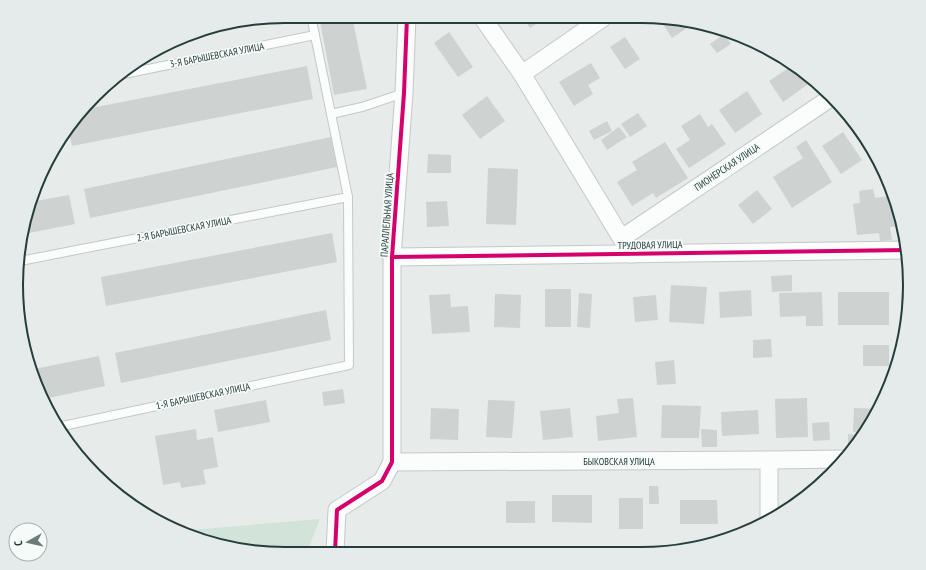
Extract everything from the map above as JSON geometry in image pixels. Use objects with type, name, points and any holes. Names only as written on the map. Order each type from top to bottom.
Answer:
[{"type":"street","name":"ПАРАЛЛЕЛЬНАЯ УЛИЦА","points":[[392,462],[392,257],[404,93],[407,23]]},
{"type":"street","points":[[486,23],[522,74],[631,254]]},
{"type":"street","points":[[522,74],[596,23]]},
{"type":"street","name":"ПИОНЕРСКАЯ УЛИЦА","points":[[622,238],[827,101]]},
{"type":"street","name":"ТРУДОВАЯ УЛИЦА","points":[[392,257],[901,250]]},
{"type":"street","name":"БЫКОВСКАЯ УЛИЦА","points":[[392,462],[837,459]]},
{"type":"street","points":[[769,460],[769,514]]},
{"type":"street","points":[[335,547],[336,510],[382,481],[392,462]]},
{"type":"lane","points":[[312,23],[348,197]]},
{"type":"lane","name":"3-Я БАРЫШЕВСКАЯ УЛИЦА","points":[[132,72],[315,35]]},
{"type":"lane","points":[[331,114],[362,107],[404,93]]},
{"type":"lane","name":"2-Я БАРЫШЕВСКАЯ УЛИЦА","points":[[24,260],[348,197]]},
{"type":"lane","name":"1-Я БАРЫШЕВСКАЯ УЛИЦА","points":[[64,426],[349,365],[348,197]]},
{"type":"shaded area","points":[[320,519],[309,547],[251,545],[217,538],[192,530]]},
{"type":"building","points":[[320,23],[353,23],[367,89],[334,95]]},
{"type":"building","points":[[527,23],[538,23],[530,28]]},
{"type":"building","points":[[663,24],[688,27],[672,38]]},
{"type":"building","points":[[449,32],[473,67],[458,77],[434,43]]},
{"type":"building","points":[[721,36],[726,38],[731,44],[717,53],[710,44]]},
{"type":"building","points":[[625,37],[640,59],[625,69],[610,47]]},
{"type":"building","points":[[591,63],[600,78],[588,85],[593,94],[574,106],[559,82]]},
{"type":"building","points":[[307,66],[313,99],[72,146],[70,136],[92,108]]},
{"type":"building","points":[[788,68],[809,84],[783,102],[769,81]]},
{"type":"building","points":[[747,91],[762,114],[735,133],[719,110]]},
{"type":"building","points":[[487,96],[505,121],[480,139],[462,115]]},
{"type":"building","points":[[638,113],[647,126],[630,137],[621,124]]},
{"type":"building","points":[[700,114],[708,127],[712,124],[726,144],[689,168],[676,149],[690,140],[681,126]]},
{"type":"building","points":[[607,121],[612,131],[594,140],[589,131]]},
{"type":"building","points":[[619,127],[627,137],[607,150],[601,140]]},
{"type":"building","points":[[843,132],[862,160],[841,174],[822,146]]},
{"type":"building","points":[[331,137],[337,167],[90,218],[84,189]]},
{"type":"building","points":[[806,140],[832,182],[792,208],[773,177],[803,158],[796,147]]},
{"type":"building","points":[[665,142],[688,178],[656,198],[653,193],[632,206],[617,182],[637,170],[632,162]]},
{"type":"building","points":[[428,154],[451,155],[451,173],[427,173]]},
{"type":"building","points":[[488,168],[518,169],[516,225],[486,224]]},
{"type":"building","points":[[873,189],[875,198],[887,196],[896,226],[890,227],[892,240],[880,241],[879,233],[857,235],[853,204],[860,203],[859,191]]},
{"type":"building","points":[[757,190],[772,209],[753,224],[738,205]]},
{"type":"building","points":[[69,195],[75,224],[28,233],[37,201]]},
{"type":"building","points":[[447,201],[449,226],[427,227],[426,202]]},
{"type":"building","points":[[332,233],[337,262],[106,306],[101,277]]},
{"type":"building","points":[[792,275],[792,291],[772,292],[771,276]]},
{"type":"building","points":[[671,285],[707,287],[704,324],[669,322]]},
{"type":"building","points":[[545,289],[571,289],[571,327],[545,327]]},
{"type":"building","points":[[751,290],[752,316],[720,318],[719,292]]},
{"type":"building","points":[[822,292],[823,326],[806,326],[806,316],[780,317],[779,293]]},
{"type":"building","points":[[838,292],[889,292],[889,325],[838,325]]},
{"type":"building","points":[[579,293],[592,294],[590,328],[577,327]]},
{"type":"building","points":[[450,294],[451,307],[468,306],[470,332],[432,334],[429,295]]},
{"type":"building","points":[[495,294],[521,295],[520,328],[494,327]]},
{"type":"building","points":[[901,294],[902,294],[902,302],[901,319]]},
{"type":"building","points":[[656,295],[658,320],[635,322],[633,297]]},
{"type":"building","points":[[326,310],[331,340],[121,383],[115,353]]},
{"type":"building","points":[[771,339],[772,357],[753,358],[753,340]]},
{"type":"building","points":[[863,345],[889,345],[889,366],[863,366]]},
{"type":"building","points":[[99,356],[105,386],[49,398],[37,368]]},
{"type":"building","points":[[674,360],[676,384],[657,385],[655,362]]},
{"type":"building","points":[[343,389],[345,403],[324,406],[322,392]]},
{"type":"building","points":[[633,398],[637,437],[598,441],[596,416],[619,413],[617,399]]},
{"type":"building","points":[[807,398],[808,437],[776,438],[775,399]]},
{"type":"building","points":[[266,400],[270,422],[218,432],[214,410]]},
{"type":"building","points":[[488,400],[515,401],[512,438],[486,437]]},
{"type":"building","points":[[662,405],[701,406],[699,438],[661,438]]},
{"type":"building","points":[[431,408],[459,409],[458,440],[430,439]]},
{"type":"building","points":[[570,408],[573,437],[543,440],[540,411]]},
{"type":"building","points":[[854,408],[872,409],[858,432],[853,432]]},
{"type":"building","points":[[758,410],[759,434],[722,436],[721,412]]},
{"type":"building","points":[[829,422],[830,440],[813,441],[812,423]]},
{"type":"building","points":[[196,429],[197,440],[213,437],[218,467],[203,470],[206,484],[181,488],[180,482],[163,485],[155,436]]},
{"type":"building","points":[[701,429],[717,430],[717,447],[702,447]]},
{"type":"building","points":[[848,434],[856,435],[849,444],[848,445]]},
{"type":"building","points":[[649,486],[658,486],[659,504],[649,504]]},
{"type":"building","points":[[552,495],[592,495],[592,523],[552,522]]},
{"type":"building","points":[[619,498],[643,498],[643,529],[619,529]]},
{"type":"building","points":[[680,500],[717,500],[718,524],[680,524]]},
{"type":"building","points":[[506,501],[535,501],[535,523],[506,523]]},
{"type":"cycle path","points":[[335,547],[337,510],[382,481],[392,462],[392,257],[404,93],[407,23]]},
{"type":"cycle path","points":[[392,257],[901,250]]}]
